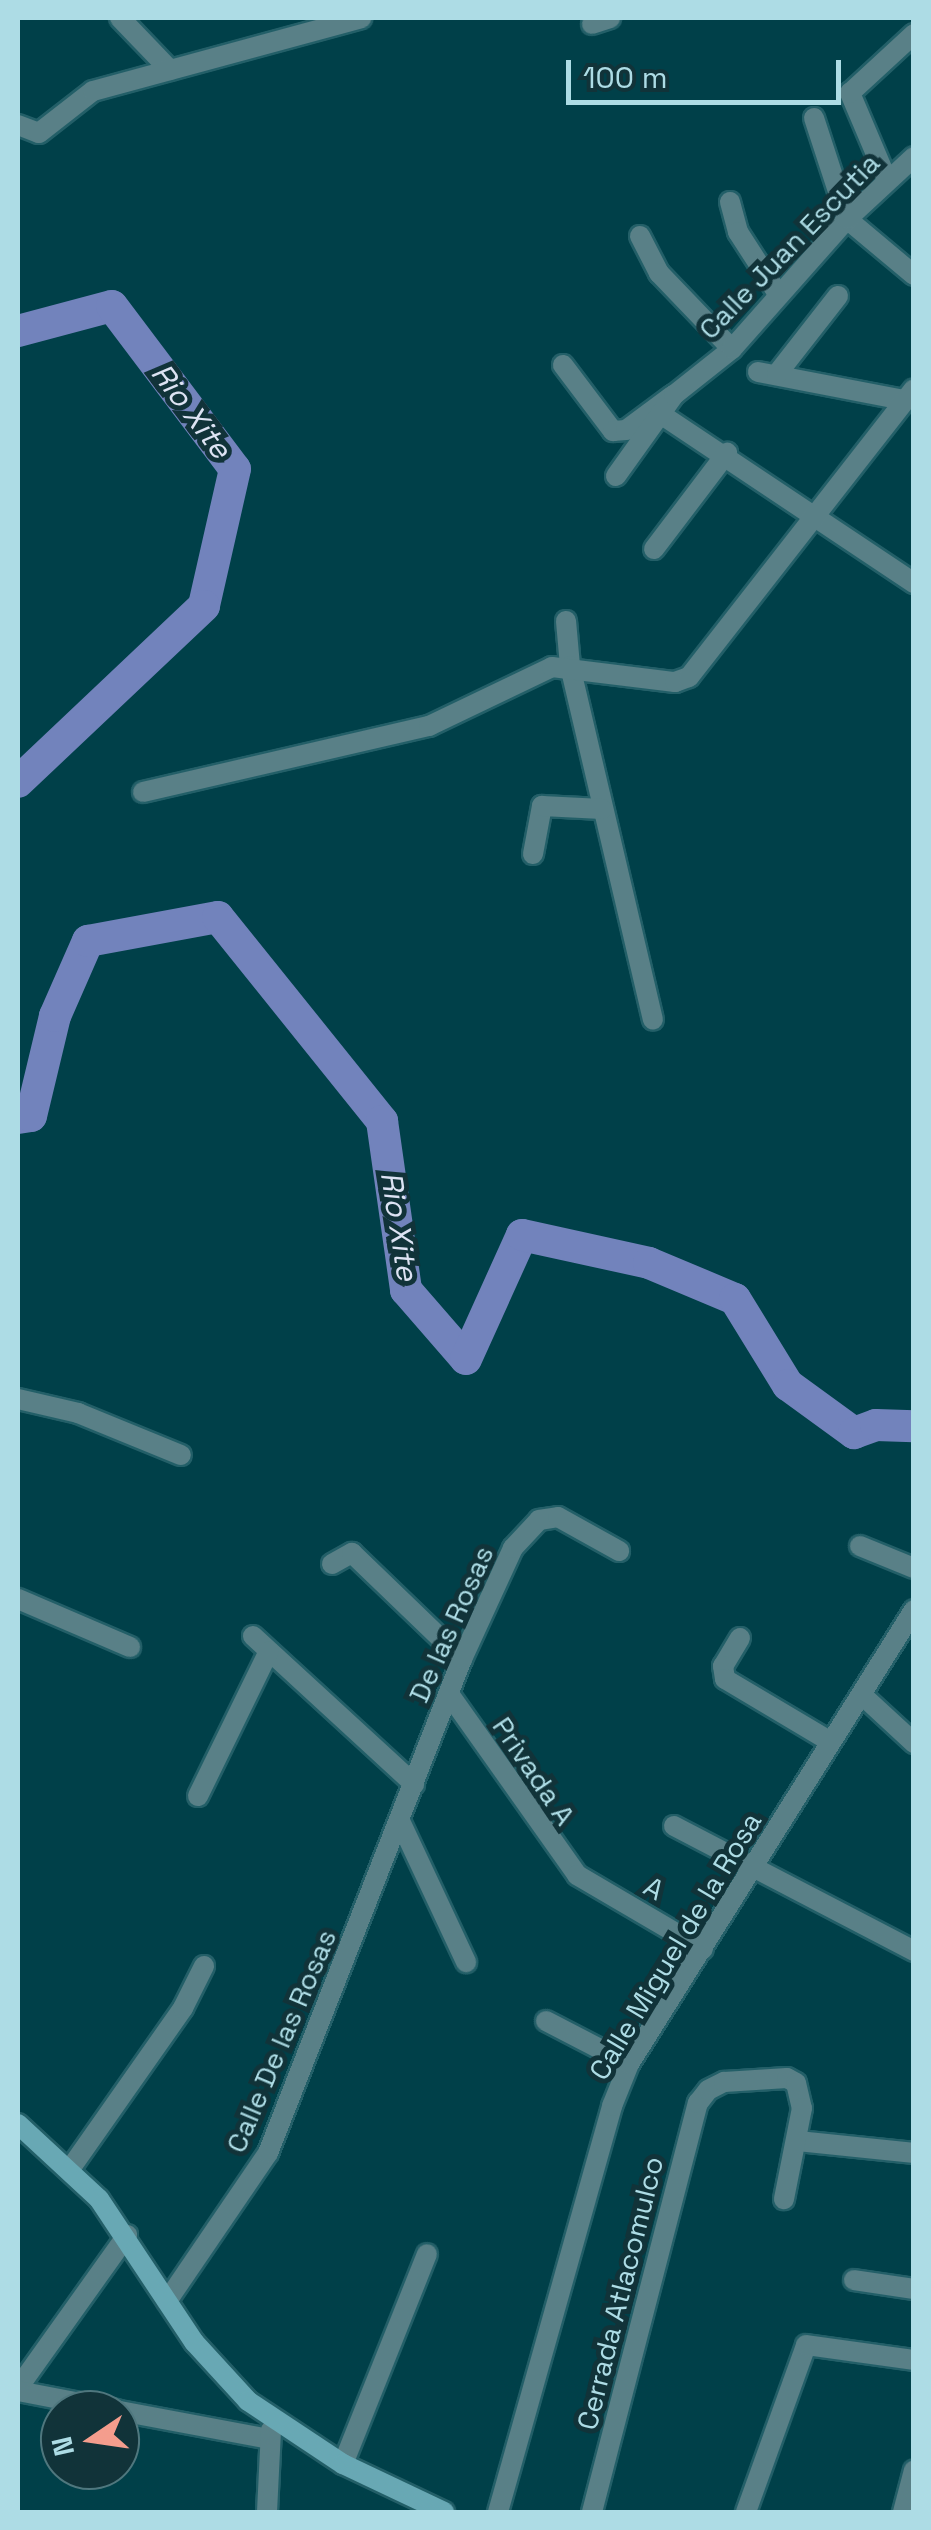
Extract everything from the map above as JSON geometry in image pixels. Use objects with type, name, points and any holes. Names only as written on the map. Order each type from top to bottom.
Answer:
[{"type":"street","points":[[120,18],[170,70]]},
{"type":"street","points":[[18,125],[39,133],[92,91],[329,22],[362,18]]},
{"type":"street","points":[[887,180],[850,93],[914,34]]},
{"type":"street","points":[[814,118],[847,219],[914,275]]},
{"type":"street","name":"Calle Juan Escutia","points":[[616,476],[674,395],[732,349],[847,219],[914,157]]},
{"type":"street","points":[[730,202],[738,232],[778,294]]},
{"type":"street","points":[[640,236],[659,273],[732,349]]},
{"type":"street","points":[[143,792],[429,726],[533,673],[570,666],[660,681],[689,677],[909,394],[768,373],[838,296]]},
{"type":"street","points":[[563,364],[613,431],[626,430],[674,395]]},
{"type":"street","points":[[662,414],[914,583]]},
{"type":"street","points":[[654,549],[727,454]]},
{"type":"street","points":[[566,621],[570,666],[654,1019]]},
{"type":"street","points":[[532,854],[542,806],[602,809]]},
{"type":"street","points":[[18,1399],[78,1413],[181,1455]]},
{"type":"street","name":"De las Rosas","points":[[414,1784],[462,1659],[513,1548],[540,1520],[558,1517],[618,1551]]},
{"type":"street","points":[[860,1546],[914,1568]]},
{"type":"street","points":[[332,1564],[352,1553],[462,1659]]},
{"type":"street","points":[[18,1599],[130,1648]]},
{"type":"street","name":"Calle Miguel de la Rosa","points":[[498,2512],[612,2106],[630,2064],[914,1610]]},
{"type":"street","points":[[253,1636],[414,1784]]},
{"type":"street","points":[[740,1638],[723,1666],[725,1679],[831,1742]]},
{"type":"street","points":[[198,1796],[270,1652]]},
{"type":"street","name":"Privada A","points":[[449,1694],[577,1875]]},
{"type":"street","points":[[862,1694],[914,1743]]},
{"type":"street","name":"Calle De las Rosas","points":[[167,2301],[268,2153],[414,1784]]},
{"type":"street","points":[[400,1821],[466,1962]]},
{"type":"street","points":[[674,1826],[914,1951]]},
{"type":"street","name":"A","points":[[577,1875],[703,1949]]},
{"type":"street","points":[[70,2169],[183,2008],[204,1966]]},
{"type":"street","points":[[546,2021],[630,2064]]},
{"type":"street","name":"Cerrada Atlacomulco","points":[[592,2512],[698,2103],[708,2090],[724,2082],[787,2078],[796,2083],[802,2108],[798,2141]]},
{"type":"street","points":[[18,2124],[70,2169],[127,2235],[167,2301],[222,2376],[271,2430],[267,2512]]},
{"type":"street","points":[[784,2199],[798,2141],[914,2153]]},
{"type":"street","points":[[18,2389],[127,2235]]},
{"type":"street","points":[[343,2464],[427,2254]]},
{"type":"street","points":[[854,2280],[914,2290]]},
{"type":"street","points":[[746,2512],[806,2346],[914,2360]]},
{"type":"street","points":[[140,2413],[271,2430],[444,2512]]},
{"type":"street","points":[[903,2512],[914,2470]]},
{"type":"waterway","name":"Rio Xite","points":[[18,331],[112,306],[235,469],[204,606],[18,782]]},
{"type":"waterway","name":"Rio Xite","points":[[18,1118],[31,1116],[55,1016],[88,941],[218,917],[382,1121],[406,1290],[466,1359],[522,1235],[649,1263],[735,1299],[788,1385],[854,1433],[876,1425],[914,1426]]}]
